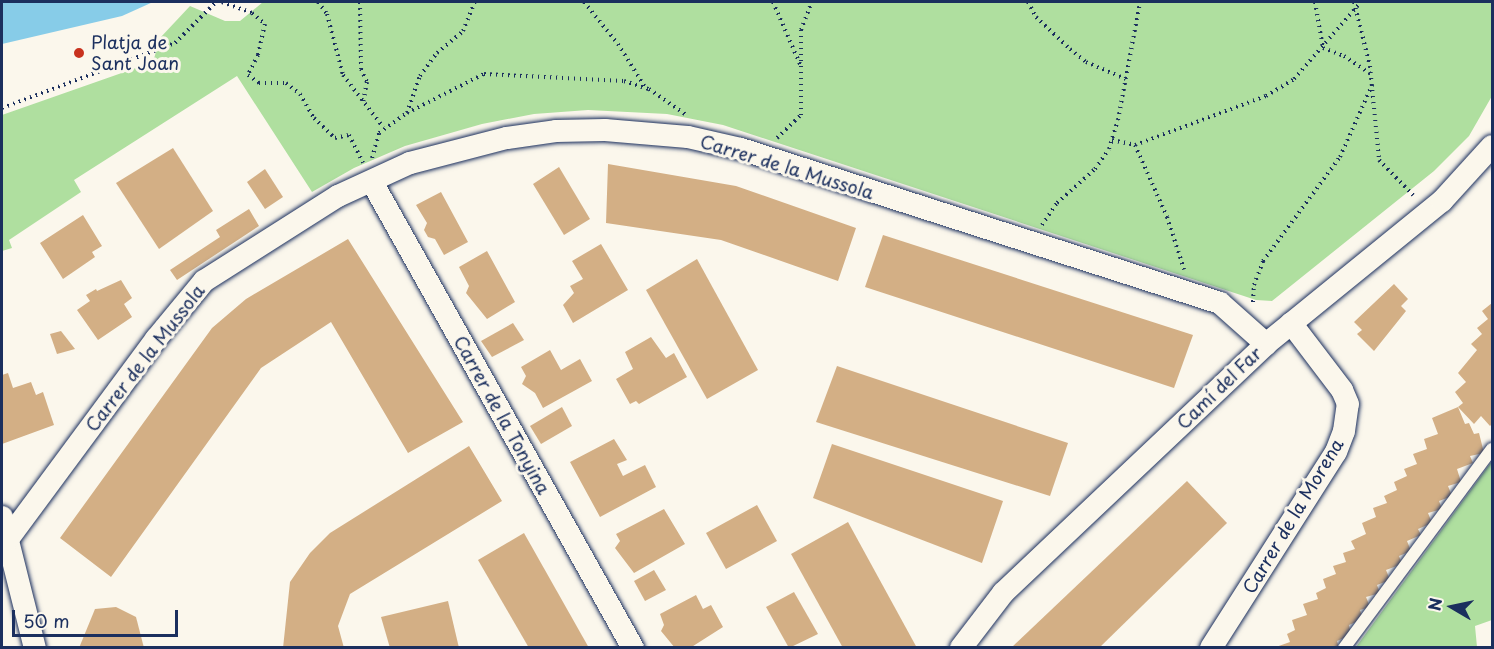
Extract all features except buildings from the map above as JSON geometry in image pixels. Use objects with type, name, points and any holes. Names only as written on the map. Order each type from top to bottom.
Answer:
[{"type":"street","name":"Carrer de la Mussola","points":[[8,539],[156,339],[204,281],[338,196],[410,163],[507,138],[556,131],[651,133],[741,149],[1220,303],[1266,344]]},
{"type":"street","name":"Camí del Far","points":[[962,648],[1003,594],[1266,344],[1442,201],[1492,146]]},
{"type":"street","name":"Carrer de la Tonyina","points":[[372,182],[633,648]]},
{"type":"street","name":"Carrer de la Morena","points":[[1211,648],[1336,452],[1344,431],[1348,405],[1342,390],[1291,323]]},
{"type":"street","points":[[2,518],[34,648]]},
{"type":"lane","points":[[1344,648],[1492,449]]},
{"type":"path","points":[[2,108],[175,43],[216,2]]},
{"type":"path","points":[[222,2],[252,13],[265,24],[258,56],[248,75],[259,83],[286,83],[300,94],[314,118],[335,138],[349,135],[366,169],[383,127],[484,74],[624,81],[645,88],[679,107],[690,120]]},
{"type":"path","points":[[318,2],[327,14],[343,75],[363,104],[383,127]]},
{"type":"path","points":[[360,2],[361,69],[368,82],[363,104]]},
{"type":"path","points":[[407,113],[420,76],[437,53],[463,31],[475,2]]},
{"type":"path","points":[[584,2],[618,44],[645,88]]},
{"type":"path","points":[[773,2],[802,67]]},
{"type":"path","points":[[767,145],[801,115],[801,30],[812,2]]},
{"type":"path","points":[[1028,2],[1036,17],[1086,62],[1126,79]]},
{"type":"path","points":[[1033,244],[1057,203],[1095,169],[1112,140],[1140,2]]},
{"type":"path","points":[[1316,2],[1323,48]]},
{"type":"path","points":[[1112,140],[1135,145],[1266,96],[1294,79],[1323,48],[1356,4],[1361,2]]},
{"type":"path","points":[[1356,4],[1373,83],[1379,160],[1413,195]]},
{"type":"path","points":[[1323,48],[1344,56],[1371,74]]},
{"type":"path","points":[[1253,303],[1254,285],[1263,261],[1340,157],[1373,83]]},
{"type":"path","points":[[1135,145],[1167,217],[1184,279]]},
{"type":"green space","points":[[263,2],[1492,2],[1492,96],[1469,136],[1434,171],[1272,301],[1256,300],[723,125],[667,114],[588,110],[534,114],[482,124],[405,146],[354,168],[312,192],[237,76],[74,180],[81,192],[9,240],[12,248],[2,251],[2,115],[153,62],[160,38],[190,6],[225,21],[240,21]]},
{"type":"green space","points":[[1492,461],[1492,620],[1475,626],[1477,647],[1356,647]]},
{"type":"water","points":[[2,2],[153,2],[122,16],[2,44]]},
{"type":"place","name":"Platja de Sant Joan","points":[[79,53]]}]
